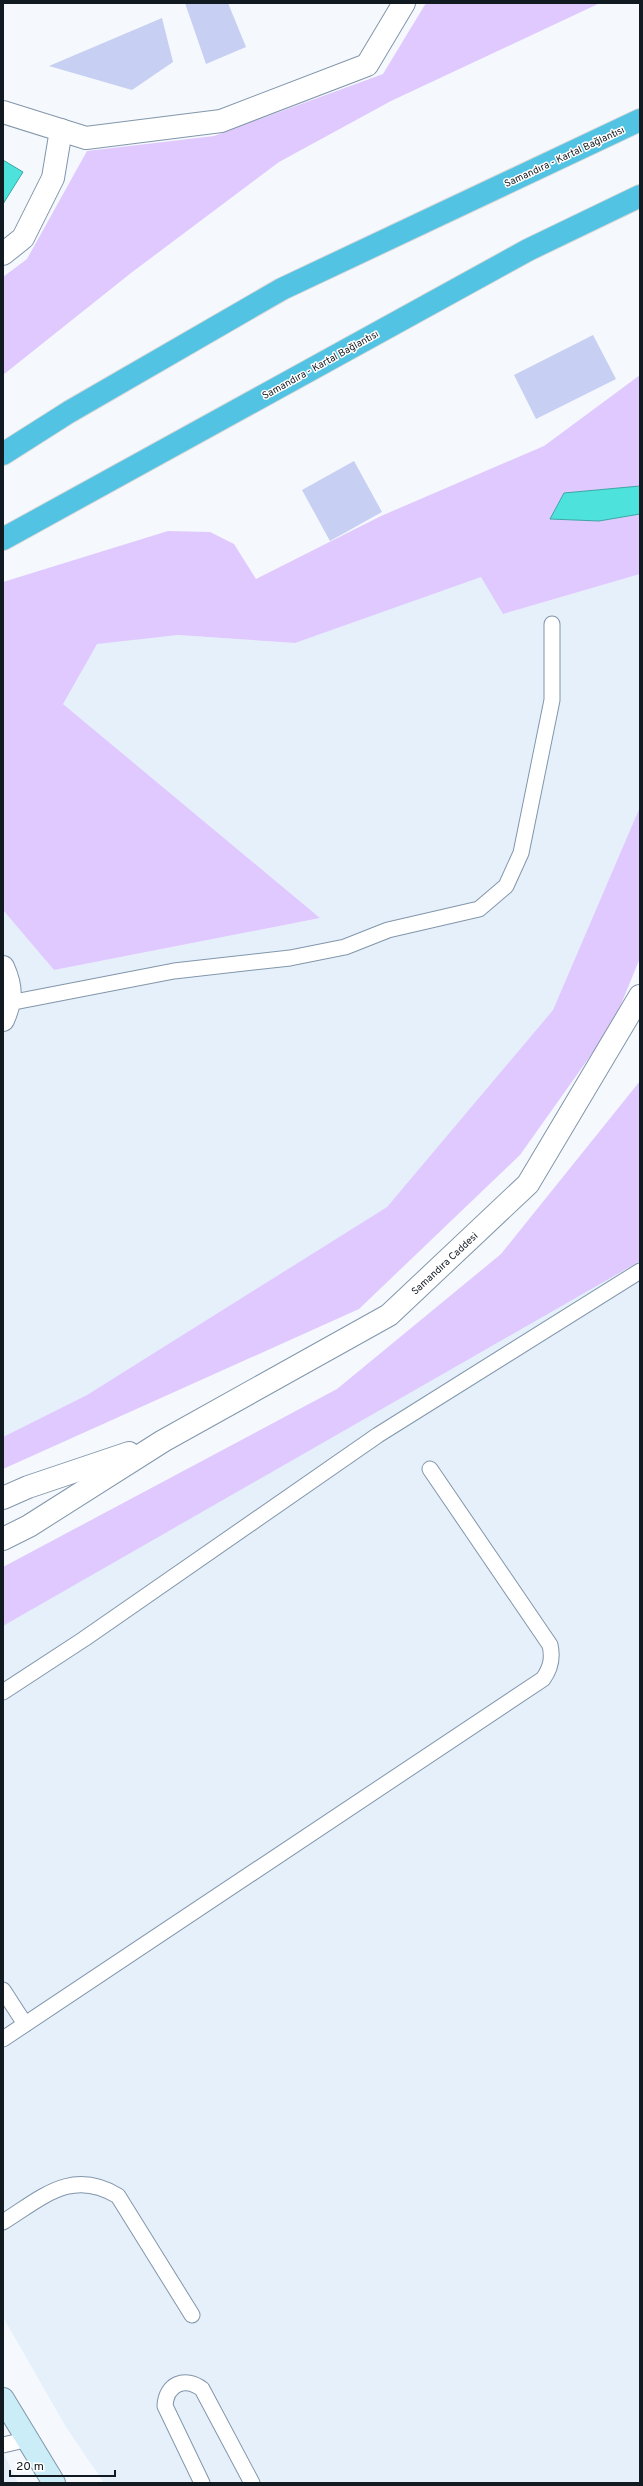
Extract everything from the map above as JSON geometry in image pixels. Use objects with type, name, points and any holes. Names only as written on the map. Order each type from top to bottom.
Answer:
[{"type":"highway","name":"Samandıra - Kartal Bağlantısı","points":[[3,454],[69,412],[282,289],[640,120]]},
{"type":"highway","name":"Samandıra - Kartal Bağlantısı","points":[[3,539],[528,250],[640,196]]},
{"type":"main road","points":[[3,2399],[54,2483]]},
{"type":"street","points":[[3,112],[86,138],[221,121],[367,65],[404,3]]},
{"type":"street","points":[[3,254],[23,238],[53,178],[61,130]]},
{"type":"street","points":[[3,967],[10,983],[6,1012]]},
{"type":"street","name":"Samandıra Caddesi","points":[[163,1441],[389,1315],[528,1184],[640,996]]},
{"type":"street","points":[[3,1498],[28,1487],[163,1441]]},
{"type":"street","points":[[3,1539],[29,1526],[163,1441]]},
{"type":"lane","points":[[6,1012],[174,971],[290,958],[345,947],[388,930],[479,909],[506,886],[521,853],[552,700],[552,624]]},
{"type":"lane","points":[[3,1692],[84,1639],[378,1436],[640,1271]]},
{"type":"lane","points":[[3,2039],[543,1679],[552,1662],[550,1645],[430,1469]]},
{"type":"lane","points":[[3,1990],[25,2024]]},
{"type":"lane","points":[[3,2222],[57,2189],[68,2185],[91,2184],[106,2189],[118,2196],[192,2315]]},
{"type":"lane","points":[[202,2483],[165,2406],[169,2391],[181,2382],[188,2382],[202,2389],[252,2483]]},
{"type":"lane","points":[[3,2445],[29,2440]]},
{"type":"shaded area","points":[[426,3],[600,3],[391,101],[279,162],[131,273],[3,375],[3,277],[27,259],[87,151],[214,136],[383,74]]},
{"type":"shaded area","points":[[640,375],[640,486],[564,493],[550,519],[599,521],[640,514],[640,574],[503,614],[481,577],[295,643],[178,635],[97,644],[63,704],[320,918],[54,970],[3,910],[3,582],[168,531],[210,532],[234,544],[256,579],[381,516],[544,446]]},
{"type":"shaded area","points":[[640,574],[640,807],[553,1010],[387,1207],[87,1395],[3,1437],[3,910],[54,970],[320,918],[63,704],[97,643],[178,635],[295,643],[481,576],[503,614]]},
{"type":"shaded area","points":[[640,807],[640,958],[613,1024],[520,1155],[359,1309],[3,1469],[3,1437],[87,1395],[387,1207],[553,1010]]},
{"type":"shaded area","points":[[640,1081],[640,1261],[3,1626],[3,1567],[337,1389],[501,1254]]},
{"type":"shaded area","points":[[639,1259],[640,2483],[104,2483],[66,2427],[3,2317],[3,1626]]},
{"type":"shaded area","points":[[3,2452],[18,2483],[3,2483]]},
{"type":"water","points":[[3,160],[23,172],[3,204]]},
{"type":"water","points":[[640,486],[640,514],[599,521],[550,519],[564,493]]},
{"type":"building","points":[[185,3],[228,3],[246,47],[206,64]]},
{"type":"building","points":[[162,18],[173,62],[132,90],[49,66]]},
{"type":"building","points":[[593,335],[616,379],[536,419],[514,375]]},
{"type":"building","points":[[354,461],[382,512],[330,541],[302,490]]}]
